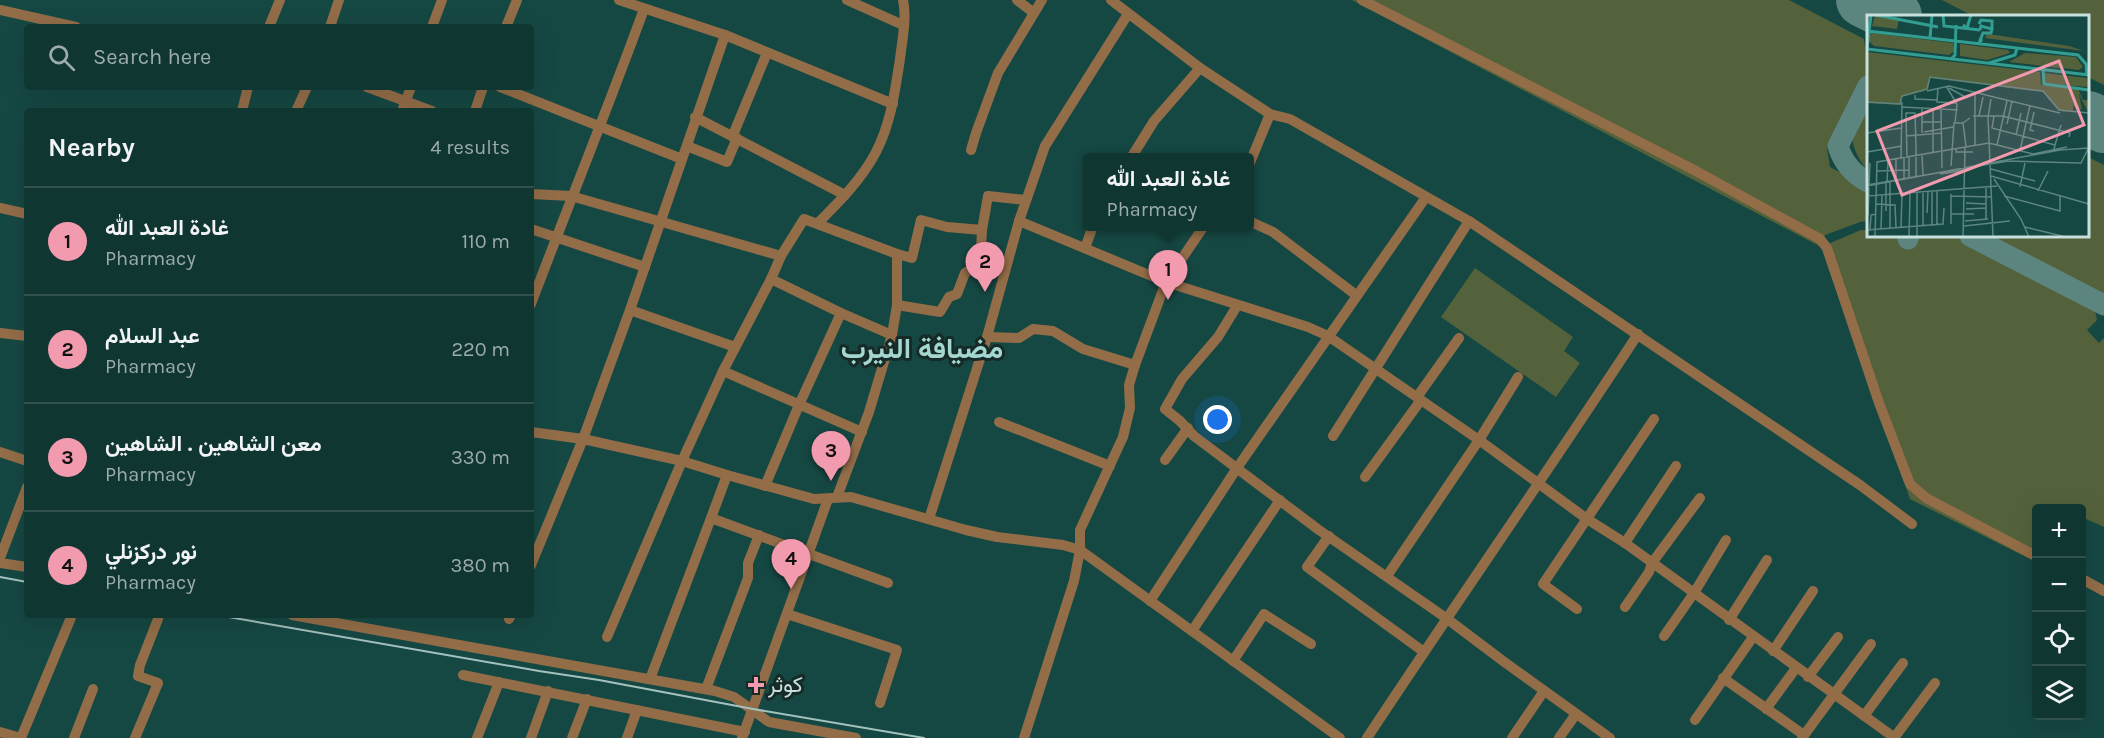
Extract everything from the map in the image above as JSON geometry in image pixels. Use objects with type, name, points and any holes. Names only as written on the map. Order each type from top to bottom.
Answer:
[{"type":"street","points":[[270,24],[280,0]]},
{"type":"street","points":[[331,24],[339,0]]},
{"type":"street","points":[[433,24],[442,0]]},
{"type":"street","points":[[508,24],[517,0]]},
{"type":"street","points":[[620,0],[725,35],[893,104]]},
{"type":"street","points":[[847,0],[903,25]]},
{"type":"street","points":[[1017,0],[1035,13]]},
{"type":"street","points":[[971,150],[998,73],[1042,0]]},
{"type":"street","points":[[1111,0],[1200,68],[1270,114],[1290,119],[1469,221],[1860,485],[1912,524]]},
{"type":"street","points":[[1362,0],[1683,164],[1818,237],[1827,248],[1879,403],[1910,484],[1926,498],[2032,553]]},
{"type":"street","points":[[818,223],[845,195],[875,153],[893,104],[905,1]]},
{"type":"street","points":[[534,296],[644,9]]},
{"type":"street","points":[[0,10],[63,24]]},
{"type":"street","points":[[929,519],[987,337],[1019,221],[1045,146],[1128,14]]},
{"type":"street","points":[[534,558],[583,439],[725,35]]},
{"type":"street","points":[[687,146],[727,162],[767,53]]},
{"type":"street","points":[[1134,153],[1154,121],[1200,68]]},
{"type":"street","points":[[243,108],[247,90]]},
{"type":"street","points":[[297,108],[306,90]]},
{"type":"street","points":[[373,90],[404,106],[410,90]]},
{"type":"street","points":[[476,108],[482,90]]},
{"type":"street","points":[[508,90],[682,159]]},
{"type":"street","points":[[1254,153],[1270,114]]},
{"type":"street","points":[[695,117],[845,195]]},
{"type":"street","points":[[534,194],[571,196],[781,256]]},
{"type":"street","points":[[897,305],[940,312],[949,297],[957,294],[965,273],[975,266],[982,243],[988,196],[1026,200]]},
{"type":"street","points":[[1150,601],[1237,468],[1426,197]]},
{"type":"street","points":[[0,208],[24,213]]},
{"type":"street","points":[[608,637],[682,461],[723,371],[781,256],[804,219],[912,258],[921,220],[947,227],[982,230]]},
{"type":"street","points":[[1019,221],[1166,282],[1308,327],[1328,336],[1479,440],[1587,519],[1625,543],[1894,738],[1935,683]]},
{"type":"street","points":[[1333,436],[1469,221]]},
{"type":"street","points":[[1254,223],[1273,232],[1356,295]]},
{"type":"street","points":[[534,229],[645,267]]},
{"type":"street","points":[[1085,248],[1091,231]]},
{"type":"street","points":[[1024,738],[1074,581],[1080,550],[1080,530],[1123,437],[1130,408],[1129,385],[1135,365],[1166,282],[1201,231]]},
{"type":"street","points":[[463,675],[587,699],[743,735],[809,554],[862,432],[892,335],[897,305],[897,254]]},
{"type":"street","points":[[771,279],[892,335]]},
{"type":"street","points":[[1237,306],[1218,337],[1182,379],[1164,409],[1188,428],[1194,436],[1280,500],[1610,738]]},
{"type":"street","points":[[630,310],[735,347]]},
{"type":"street","points":[[765,486],[841,313]]},
{"type":"street","points":[[987,337],[1019,338],[1033,329],[1053,331],[1083,350],[1135,365]]},
{"type":"street","points":[[0,333],[24,333]]},
{"type":"street","points":[[1367,738],[1446,618],[1539,485],[1638,334]]},
{"type":"street","points":[[1365,477],[1459,338]]},
{"type":"street","points":[[723,371],[862,432]]},
{"type":"street","points":[[1387,576],[1479,440],[1518,377]]},
{"type":"street","points":[[1577,609],[1543,584],[1654,420]]},
{"type":"street","points":[[999,422],[1110,466]]},
{"type":"street","points":[[1165,460],[1188,428]]},
{"type":"street","points":[[534,432],[583,439],[682,461],[727,476],[814,499],[850,497],[966,530],[997,537],[1063,545],[1080,550],[1340,738]]},
{"type":"street","points":[[0,452],[24,460]]},
{"type":"street","points":[[1625,543],[1676,466]]},
{"type":"street","points":[[650,679],[727,476]]},
{"type":"street","points":[[0,558],[24,495]]},
{"type":"street","points":[[1625,607],[1649,572],[1652,563],[1700,498]]},
{"type":"street","points":[[1192,632],[1280,500]]},
{"type":"street","points":[[711,518],[888,583]]},
{"type":"street","points":[[706,689],[748,578],[748,563],[759,535]]},
{"type":"street","points":[[1329,536],[1307,567],[1424,652]]},
{"type":"street","points":[[1664,636],[1694,593],[1726,540]]},
{"type":"street","points":[[1729,620],[1767,560]]},
{"type":"street","points":[[0,563],[24,567]]},
{"type":"street","points":[[2086,581],[2104,591]]},
{"type":"street","points":[[1773,651],[1813,591]]},
{"type":"street","points":[[788,614],[897,650],[880,703]]},
{"type":"street","points":[[1233,661],[1263,614],[1311,644]]},
{"type":"street","points":[[6,735],[21,738],[71,618]]},
{"type":"street","points":[[309,618],[706,689],[734,697],[769,722],[856,738]]},
{"type":"street","points":[[135,738],[158,683],[138,676],[158,619]]},
{"type":"street","points":[[1695,720],[1754,637]]},
{"type":"street","points":[[1808,677],[1838,637]]},
{"type":"street","points":[[1723,678],[1803,737],[1870,644]]},
{"type":"street","points":[[1864,716],[1903,663]]},
{"type":"street","points":[[1766,709],[1796,668]]},
{"type":"street","points":[[477,738],[499,682]]},
{"type":"street","points":[[74,738],[93,689]]},
{"type":"street","points":[[531,738],[548,691]]},
{"type":"street","points":[[1512,738],[1544,691]]},
{"type":"street","points":[[572,738],[587,699]]},
{"type":"street","points":[[627,738],[637,710]]},
{"type":"street","points":[[1559,738],[1576,714]]},
{"type":"green space","points":[[1352,0],[1789,0],[1864,39],[1867,75],[1827,149],[1830,167],[1867,186],[1867,221],[1825,235],[1821,247]]},
{"type":"green space","points":[[1942,0],[2104,0],[2104,85],[2089,78],[2089,15],[1971,15]]},
{"type":"green space","points":[[1867,99],[1867,170],[1855,151],[1853,142],[1858,117]]},
{"type":"green space","points":[[2089,158],[2104,165],[2104,296],[1988,237],[2089,237]]},
{"type":"green space","points":[[1861,230],[1867,230],[1867,237],[1960,237],[2094,306],[2097,320],[2087,330],[2099,343],[2104,338],[2104,527],[2086,519],[2086,504],[2032,504],[2032,560],[1910,499],[1821,247]]},
{"type":"green space","points":[[1475,268],[1573,337],[1564,351],[1580,363],[1556,397],[1441,317]]},
{"type":"taxiway","points":[[1867,88],[1838,146],[1849,167],[1867,181]]},
{"type":"taxiway","points":[[1972,237],[2104,305]]},
{"type":"runway","points":[[1863,0],[1893,15]]},
{"type":"runway","points":[[2089,118],[2104,126]]},
{"type":"railway","points":[[0,577],[24,581]]},
{"type":"railway","points":[[234,618],[924,738]]},
{"type":"place","name":"عبد السلام","points":[[985,292]]},
{"type":"place","name":"غادة العبد الله","points":[[1168,300]]},
{"type":"place","name":"معن الشاهين . الشاهين","points":[[831,481]]},
{"type":"place","name":"نور دركزنلي","points":[[791,589]]},
{"type":"place","name":"كوثر","points":[[756,685]]},
{"type":"district","name":"مضيافة النيرب","points":[[922,348]]}]
